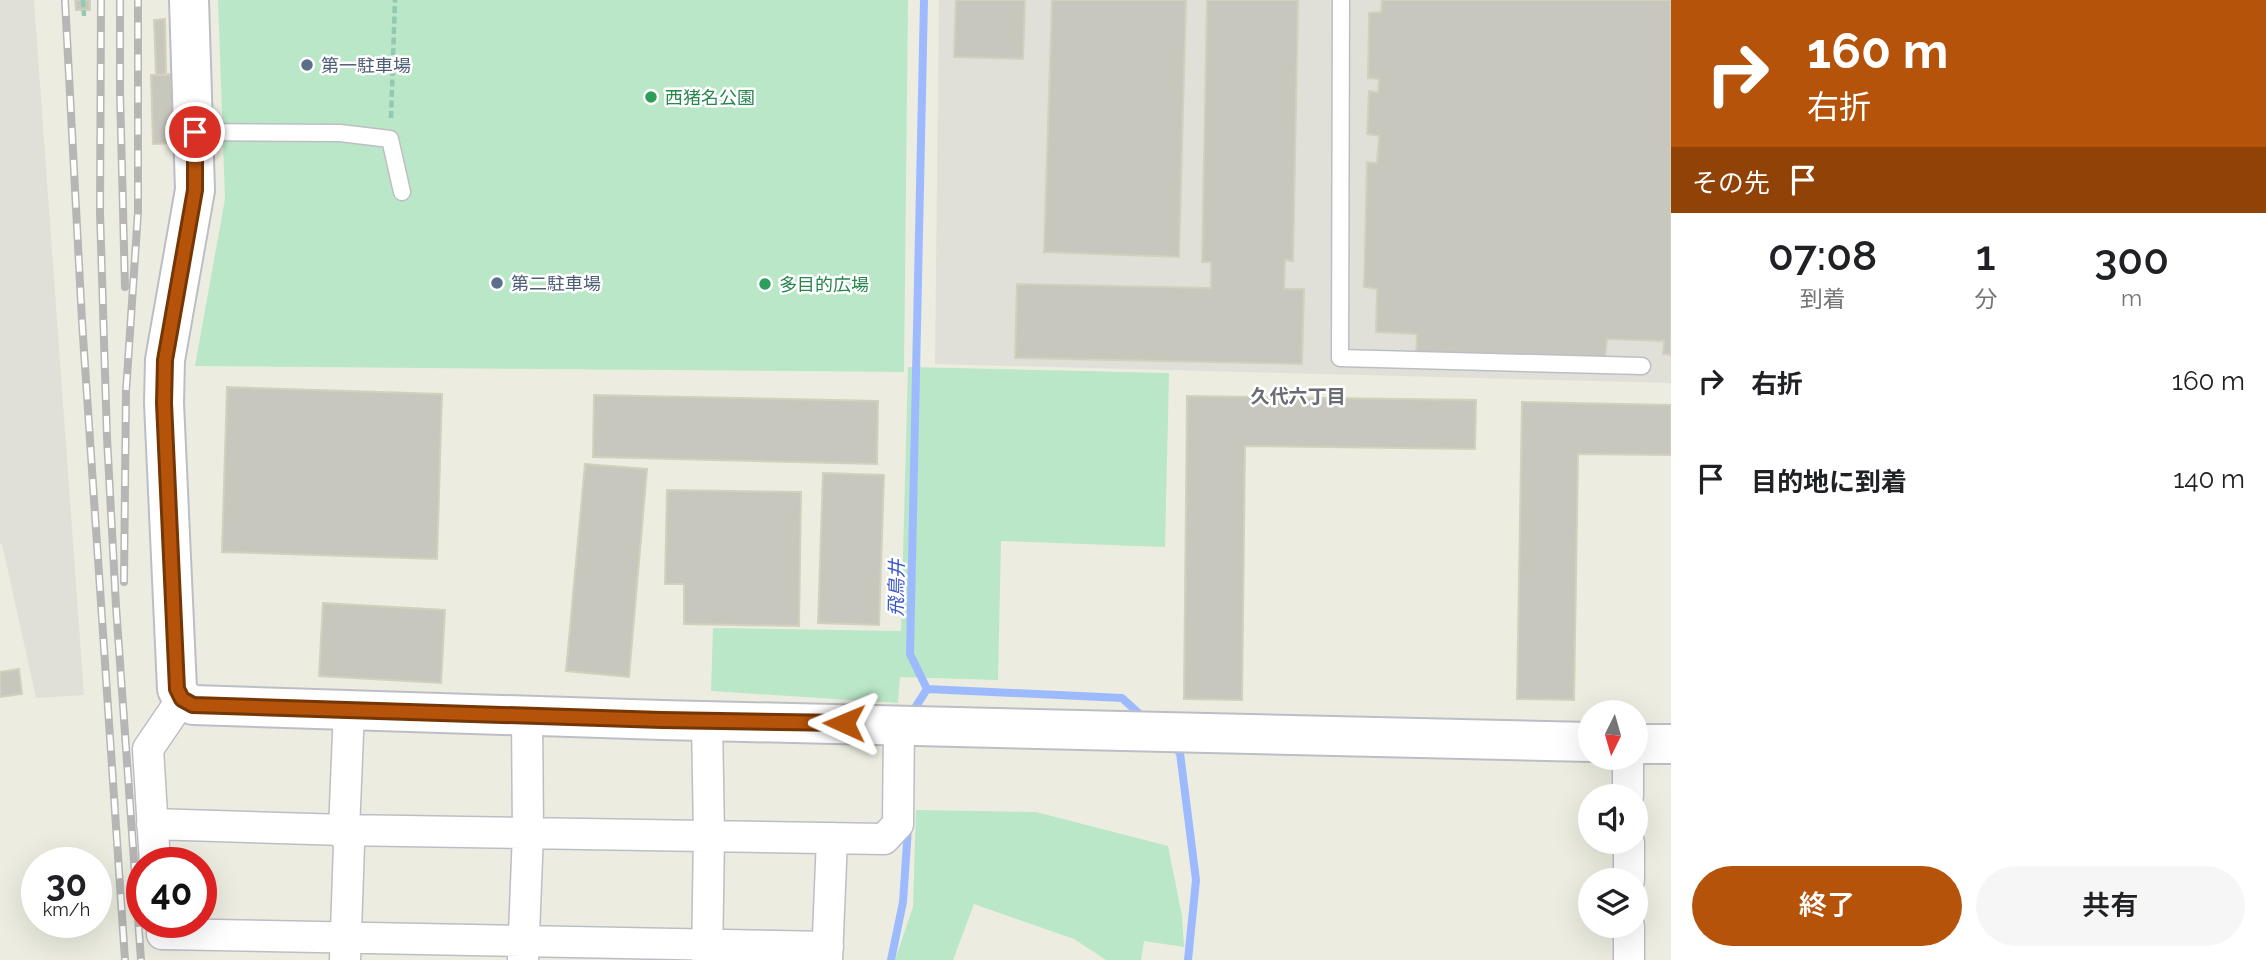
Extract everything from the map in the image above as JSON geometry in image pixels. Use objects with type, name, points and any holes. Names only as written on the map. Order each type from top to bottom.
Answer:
[{"type":"street","points":[[189,0],[195,190],[165,360],[164,403],[177,689],[182,699],[193,705],[1578,743]]},
{"type":"street","points":[[154,847],[148,749],[182,699]]},
{"type":"street","points":[[345,948],[349,845],[344,830],[349,710]]},
{"type":"street","points":[[524,950],[528,834],[527,716]]},
{"type":"street","points":[[707,721],[707,952]]},
{"type":"street","points":[[152,824],[528,834],[884,839],[898,824],[899,724]]},
{"type":"street","points":[[1648,744],[1671,744]]},
{"type":"street","points":[[162,939],[345,948],[827,954],[832,838]]},
{"type":"street","points":[[1629,938],[1629,960]]},
{"type":"lane","points":[[1341,0],[1340,358],[1642,366]]},
{"type":"lane","points":[[195,132],[341,133],[390,139],[402,192]]},
{"type":"path","points":[[83,0],[84,16]]},
{"type":"path","points":[[390,139],[396,0]]},
{"type":"shaded area","points":[[0,0],[34,0],[84,695],[36,698],[0,544]]},
{"type":"shaded area","points":[[939,0],[1671,0],[1671,383],[935,364]]},
{"type":"green space","name":"西猪名公園","points":[[218,0],[908,0],[904,372],[195,366],[225,199]]},
{"type":"green space","points":[[908,367],[1169,373],[1165,547],[1001,541],[998,680],[900,677],[898,703],[711,691],[713,628],[901,631]]},
{"type":"green space","points":[[916,810],[1036,812],[1168,846],[1182,916],[1184,947],[1144,941],[1141,960],[1106,960],[1074,939],[974,904],[953,960],[895,960],[913,907]]},
{"type":"building","points":[[75,0],[90,0],[90,10],[76,10]]},
{"type":"building","points":[[956,0],[1025,0],[1023,59],[954,57]]},
{"type":"building","points":[[1052,0],[1186,0],[1179,257],[1044,252]]},
{"type":"building","points":[[1207,0],[1298,0],[1293,261],[1285,260],[1284,289],[1304,289],[1302,364],[1015,358],[1017,284],[1211,288],[1211,262],[1202,262]]},
{"type":"building","points":[[1382,0],[1671,0],[1671,355],[1663,354],[1664,341],[1607,339],[1605,360],[1416,357],[1417,334],[1376,332],[1377,289],[1364,287],[1367,162],[1377,163],[1379,136],[1367,134],[1369,91],[1378,92],[1379,79],[1368,78],[1369,13],[1381,12]]},
{"type":"building","points":[[165,19],[166,75],[156,75],[154,20]]},
{"type":"building","points":[[172,74],[175,143],[153,144],[151,75]]},
{"type":"building","points":[[227,387],[442,394],[437,559],[222,552]]},
{"type":"building","points":[[594,395],[878,401],[877,464],[593,457]]},
{"type":"building","points":[[1187,396],[1476,400],[1475,449],[1245,446],[1242,700],[1184,699]]},
{"type":"building","points":[[1522,402],[1671,405],[1671,455],[1578,454],[1574,700],[1517,699]]},
{"type":"building","points":[[585,464],[647,469],[629,677],[566,671]]},
{"type":"building","points":[[823,473],[884,475],[879,625],[818,623]]},
{"type":"building","points":[[667,490],[801,492],[799,626],[684,624],[684,584],[665,584]]},
{"type":"building","points":[[323,603],[445,610],[441,683],[319,676]]},
{"type":"building","points":[[19,669],[22,694],[0,697],[0,672]]},
{"type":"waterway","name":"飛鳥井","points":[[924,0],[910,654],[927,689],[1122,698],[1144,718]]},
{"type":"waterway","points":[[914,717],[915,708],[927,689]]},
{"type":"waterway","name":"飛鳥井","points":[[1171,744],[1180,753],[1196,880],[1188,960]]},
{"type":"waterway","points":[[891,960],[903,902],[908,828]]},
{"type":"railway","points":[[65,0],[82,321],[125,960]]},
{"type":"railway","points":[[101,0],[100,213],[107,437],[141,960]]},
{"type":"railway","points":[[120,0],[125,287]]},
{"type":"railway","points":[[124,582],[126,392],[138,212],[138,0]]},
{"type":"place","name":"第一駐車場","points":[[307,65]]},
{"type":"place","name":"西猪名公園","points":[[651,97]]},
{"type":"place","name":"第二駐車場","points":[[497,283]]},
{"type":"place","name":"多目的広場","points":[[765,284]]},
{"type":"district","name":"久代六丁目","points":[[1298,396]]},
{"type":"route","points":[[195,132],[195,190],[165,360],[164,403],[177,689],[182,699],[193,705],[844,723]]}]
